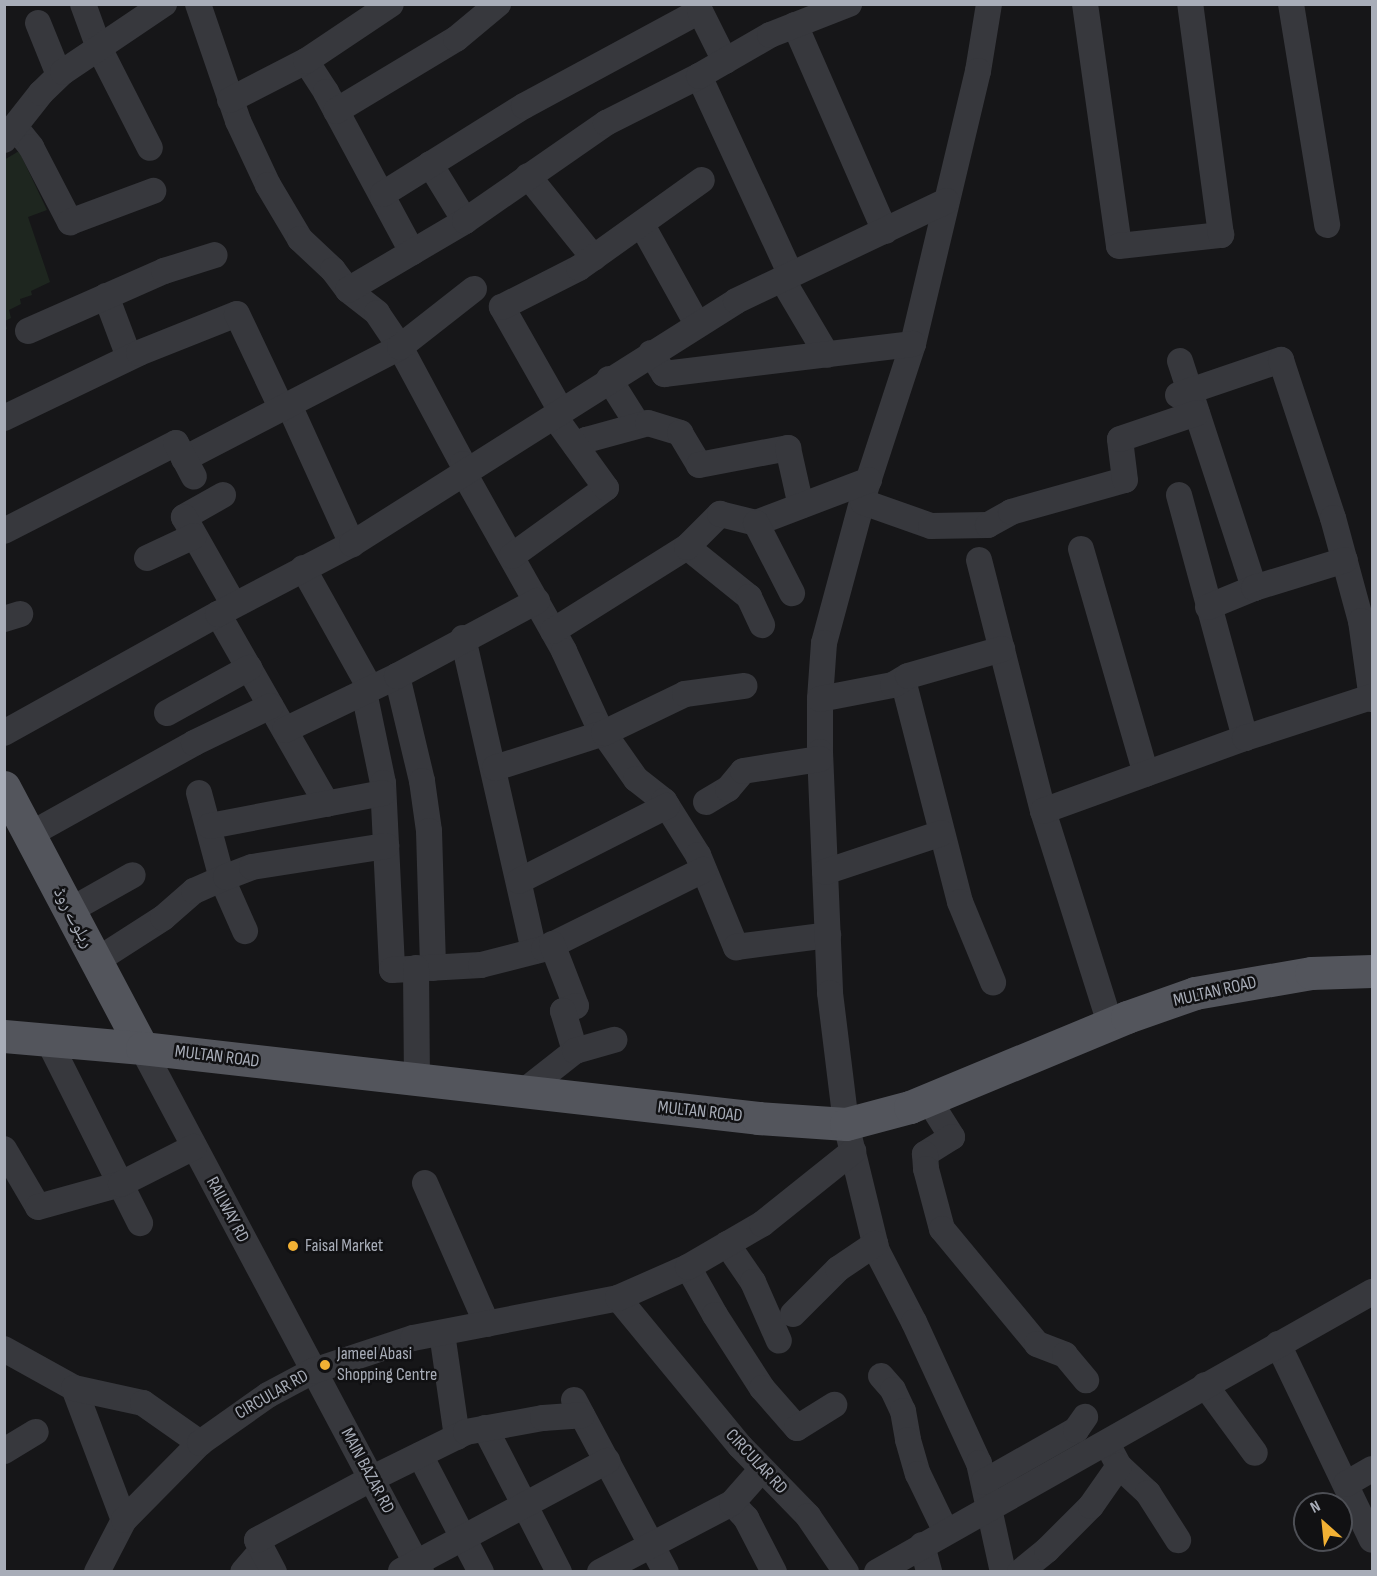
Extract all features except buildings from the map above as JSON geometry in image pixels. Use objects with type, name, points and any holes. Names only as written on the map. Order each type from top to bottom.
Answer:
[{"type":"main road","name":"ریلوے روڈ","points":[[4,787],[142,1048]]},
{"type":"main road","name":"MULTAN ROAD","points":[[4,1036],[142,1048],[758,1118],[850,1138],[928,1100],[1110,1024],[1195,993],[1311,973],[1372,971]]},
{"type":"street","points":[[83,4],[99,48],[150,148]]},
{"type":"street","points":[[153,191],[70,222],[31,147],[10,134],[41,93],[59,75],[164,4]]},
{"type":"street","points":[[198,4],[230,100],[268,185],[300,239],[333,270],[348,290],[377,313],[400,347],[463,465],[465,475],[553,631],[604,733],[636,779],[667,806],[698,855],[736,947],[828,935]]},
{"type":"street","points":[[336,111],[456,39],[498,4]]},
{"type":"street","points":[[348,290],[465,222],[606,123],[699,76],[770,35],[849,4]]},
{"type":"street","points":[[1084,4],[1119,246],[1221,236],[1190,4]]},
{"type":"street","points":[[1291,4],[1327,225]]},
{"type":"street","points":[[983,5],[978,71],[913,344],[866,491],[824,643],[820,699],[820,759],[830,993],[850,1138],[875,1244],[974,1452],[987,1494],[1003,1572]]},
{"type":"street","points":[[230,100],[306,61],[379,8]]},
{"type":"street","points":[[383,194],[524,106],[700,11],[725,61]]},
{"type":"street","points":[[38,23],[59,75]]},
{"type":"street","points":[[795,25],[885,231]]},
{"type":"street","points":[[306,61],[383,194],[412,252]]},
{"type":"street","points":[[699,76],[786,277],[826,355]]},
{"type":"street","points":[[430,164],[465,222]]},
{"type":"street","points":[[528,176],[594,258]]},
{"type":"street","points":[[512,555],[606,488],[576,446],[502,307],[594,258],[702,180]]},
{"type":"street","points":[[4,733],[226,609],[352,544],[465,475],[609,379],[736,301],[947,201]]},
{"type":"street","points":[[642,225],[697,324]]},
{"type":"street","points":[[28,331],[164,271],[215,255]]},
{"type":"street","points":[[4,531],[176,443],[189,468],[285,407],[400,347],[474,289]]},
{"type":"street","points":[[106,296],[129,357]]},
{"type":"street","points":[[4,418],[129,357],[237,314],[352,544]]},
{"type":"street","points":[[651,353],[664,374],[913,344]]},
{"type":"street","points":[[553,631],[687,547],[720,514],[756,523],[801,506],[866,491],[931,526],[987,525],[1011,512],[1125,480],[1120,439],[1189,400],[1281,360],[1345,560],[1361,621],[1372,698],[1245,738],[1043,811]]},
{"type":"street","points":[[1180,361],[1189,400],[1254,588]]},
{"type":"street","points":[[609,379],[638,425]]},
{"type":"street","points":[[576,446],[586,440],[648,423],[680,433],[699,465],[788,448],[801,506]]},
{"type":"street","points":[[223,495],[184,517],[226,609],[249,668],[327,804]]},
{"type":"street","points":[[1179,495],[1245,738]]},
{"type":"street","points":[[756,523],[792,593]]},
{"type":"street","points":[[147,558],[194,536]]},
{"type":"street","points":[[687,547],[749,597],[762,625]]},
{"type":"street","points":[[1082,549],[1146,774]]},
{"type":"street","points":[[979,560],[1043,811],[1110,1024]]},
{"type":"street","points":[[1208,607],[1254,588],[1345,560]]},
{"type":"street","points":[[303,568],[367,690],[383,793],[392,970],[481,965],[543,948],[703,870]]},
{"type":"street","points":[[285,730],[397,676],[463,638],[537,601]]},
{"type":"street","points":[[463,638],[495,768],[519,881],[543,948],[576,1006],[564,1011],[576,1051]]},
{"type":"street","points":[[820,699],[893,685],[1002,649]]},
{"type":"street","points":[[167,713],[249,668]]},
{"type":"street","points":[[397,676],[422,782],[429,831],[425,968],[417,1081]]},
{"type":"street","points":[[903,680],[960,902],[993,982]]},
{"type":"street","points":[[495,768],[604,733],[685,694],[744,686]]},
{"type":"street","points":[[29,835],[194,743],[272,706]]},
{"type":"street","points":[[706,802],[728,789],[743,771],[820,759]]},
{"type":"street","points":[[199,793],[210,826],[222,879],[245,931]]},
{"type":"street","points":[[210,826],[383,793]]},
{"type":"street","points":[[519,881],[667,806]]},
{"type":"street","points":[[825,872],[942,833]]},
{"type":"street","points":[[96,961],[164,918],[194,891],[252,867],[386,846]]},
{"type":"street","points":[[69,911],[133,874]]},
{"type":"street","points":[[48,1040],[140,1222]]},
{"type":"street","points":[[523,1092],[576,1051],[614,1040]]},
{"type":"street","name":"RAILWAY RD","points":[[142,1048],[313,1371]]},
{"type":"street","points":[[928,1100],[952,1137],[925,1154],[926,1169],[942,1229],[1037,1344],[1065,1355],[1086,1380]]},
{"type":"street","name":"CIRCULAR RD","points":[[97,1572],[124,1520],[200,1443],[259,1401],[313,1371],[413,1338],[618,1298],[688,1267],[762,1224],[850,1138]]},
{"type":"street","points":[[4,1149],[38,1207],[121,1184],[194,1147]]},
{"type":"street","points":[[425,1183],[487,1324]]},
{"type":"street","points":[[727,1244],[753,1282],[779,1341]]},
{"type":"street","points":[[793,1314],[837,1269],[875,1244]]},
{"type":"street","points":[[688,1267],[715,1315],[762,1388],[797,1428],[834,1406]]},
{"type":"street","points":[[987,1494],[1105,1442],[1372,1292]]},
{"type":"street","name":"CIRCULAR RD","points":[[618,1298],[762,1469],[808,1516],[846,1572]]},
{"type":"street","points":[[442,1333],[457,1437]]},
{"type":"street","points":[[1278,1344],[1346,1484],[1366,1511],[1372,1540]]},
{"type":"street","points":[[4,1349],[74,1388],[143,1403],[200,1443]]},
{"type":"street","name":"MAIN BAZAR RD","points":[[313,1371],[371,1479],[412,1569]]},
{"type":"street","points":[[880,1376],[893,1390],[903,1411],[908,1440],[918,1474],[946,1532]]},
{"type":"street","points":[[1204,1385],[1255,1453]]},
{"type":"street","points":[[74,1388],[124,1520]]},
{"type":"street","points":[[243,1572],[268,1561],[257,1540],[371,1479],[457,1437],[485,1428],[543,1418],[578,1407],[666,1572]]},
{"type":"street","points":[[877,1572],[946,1532],[987,1494],[1076,1430],[1084,1417]]},
{"type":"street","points":[[485,1428],[559,1572]]},
{"type":"street","points":[[4,1450],[36,1432]]},
{"type":"street","points":[[1105,1442],[1119,1466],[1148,1493],[1178,1540]]},
{"type":"street","points":[[420,1455],[481,1572]]},
{"type":"street","points":[[412,1569],[463,1537],[607,1461]]},
{"type":"street","points":[[1020,1572],[1047,1550],[1091,1506],[1119,1466]]},
{"type":"street","points":[[600,1572],[732,1503],[762,1469]]},
{"type":"street","points":[[1346,1484],[1372,1469]]},
{"type":"street","points":[[732,1503],[746,1518],[774,1572]]},
{"type":"street","points":[[922,1545],[929,1572]]},
{"type":"shaded area","points":[[19,151],[47,210],[28,217],[50,282],[31,291],[32,295],[20,299],[21,304],[9,310],[11,318],[5,321],[7,329],[5,330],[4,160]]},
{"type":"place","name":"Faisal Market","points":[[293,1246]]},
{"type":"place","name":"Jameel Abasi Shopping Centre","points":[[325,1365]]}]
